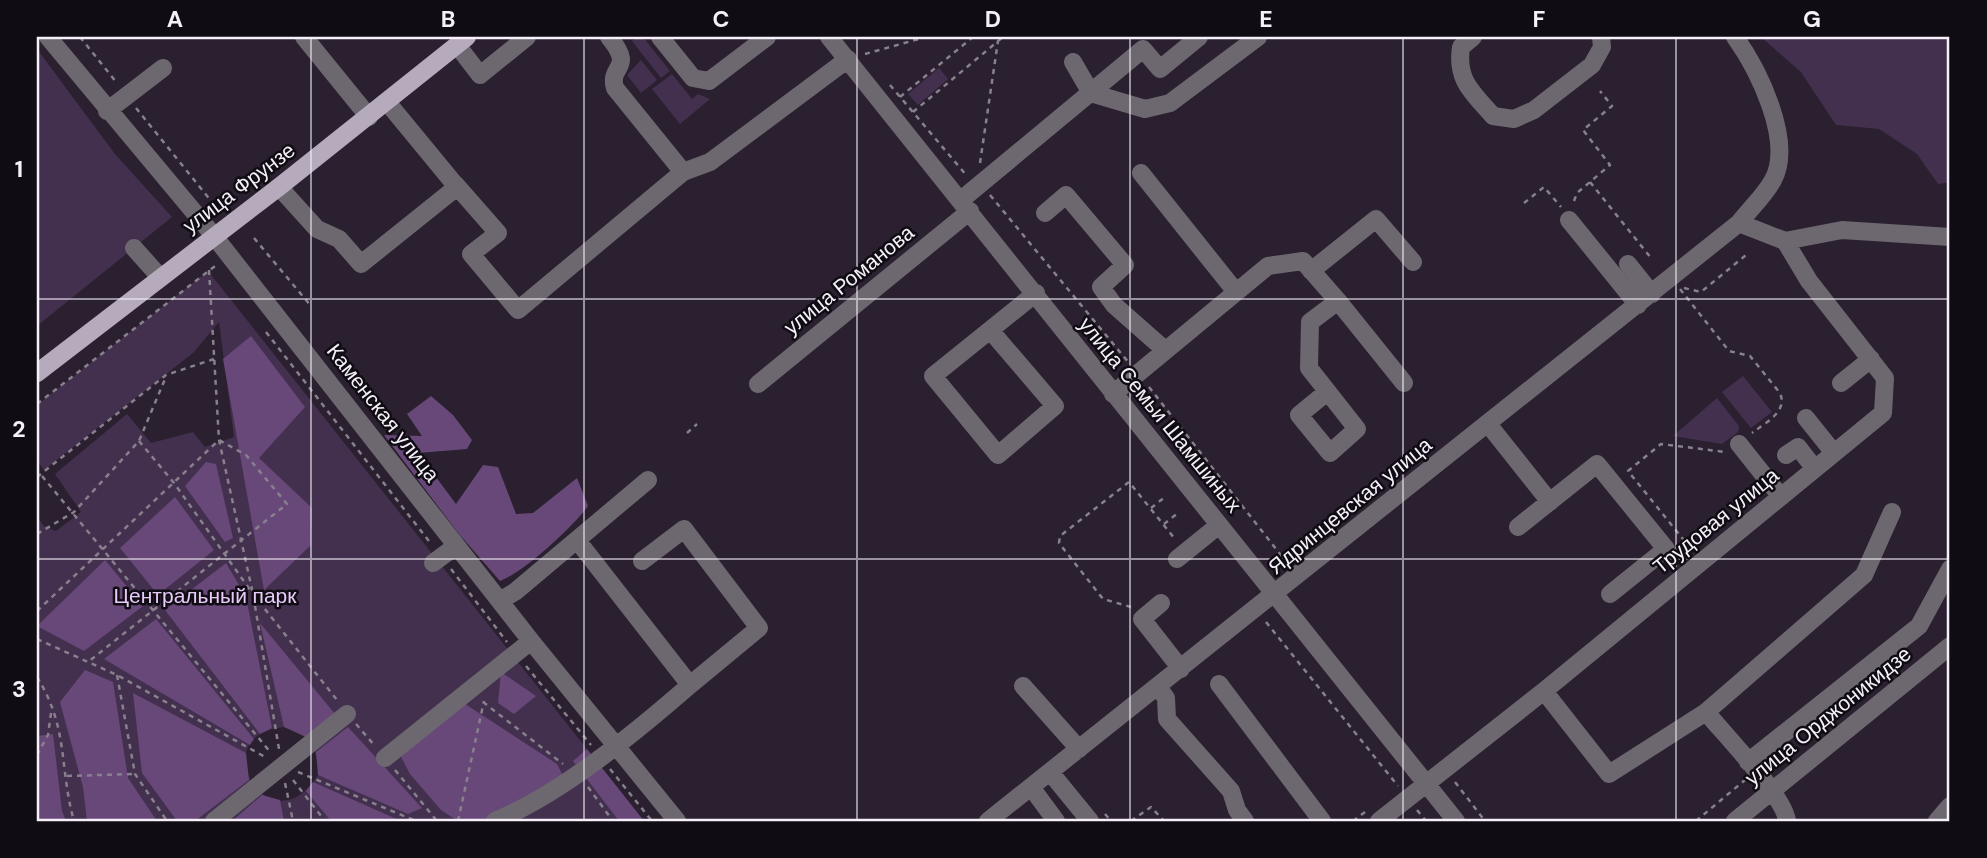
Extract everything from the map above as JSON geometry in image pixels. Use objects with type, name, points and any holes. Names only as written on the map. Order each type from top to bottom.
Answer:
[{"type":"main road","name":"улица Фрунзе","points":[[37,373],[159,276],[369,117],[462,41]]},
{"type":"street","name":"Каменская улица","points":[[48,37],[214,236],[363,424],[444,555],[500,601],[677,821]]},
{"type":"street","points":[[304,37],[369,117]]},
{"type":"street","points":[[462,41],[480,75],[527,37]]},
{"type":"street","points":[[660,37],[693,78],[709,81],[767,37]]},
{"type":"street","name":"улица Семьи Шамшиных","points":[[829,37],[852,52],[965,206],[1456,821]]},
{"type":"street","points":[[1138,43],[1160,69],[1199,37]]},
{"type":"street","points":[[1073,61],[1091,93],[1145,109],[1170,103],[1258,37]]},
{"type":"street","points":[[1473,37],[1461,47],[1458,67],[1493,116],[1514,119],[1534,110],[1592,65],[1602,47],[1601,37]]},
{"type":"street","name":"Ядринцевская улица","points":[[988,821],[1298,577],[1739,223],[1773,180],[1780,144],[1755,71],[1735,37]]},
{"type":"street","points":[[615,39],[623,61],[613,80],[615,88],[683,172]]},
{"type":"street","name":"улица Романова","points":[[758,384],[965,206],[976,187],[1091,93],[1138,43]]},
{"type":"street","points":[[387,102],[498,233],[471,254],[518,310],[683,172],[710,162],[852,52]]},
{"type":"street","points":[[107,111],[163,68]]},
{"type":"street","points":[[1141,173],[1236,292]]},
{"type":"street","points":[[279,187],[317,229],[339,239],[361,264],[457,187],[455,184]]},
{"type":"street","points":[[1045,213],[1066,195],[1125,265],[1101,287],[1114,305],[1165,350]]},
{"type":"street","points":[[1565,214],[1645,299]]},
{"type":"street","points":[[1311,271],[1376,219],[1413,262]]},
{"type":"street","points":[[1739,223],[1785,241],[1842,230],[1950,237]]},
{"type":"street","name":"Трудовая улица","points":[[1379,821],[1544,691],[1883,413],[1885,378],[1809,281],[1785,241]]},
{"type":"street","points":[[134,248],[159,276]]},
{"type":"street","points":[[1113,394],[1268,266],[1303,261],[1404,383]]},
{"type":"street","points":[[1628,264],[1645,299]]},
{"type":"street","points":[[990,330],[1055,406],[998,455],[933,376],[1035,293]]},
{"type":"street","points":[[1327,392],[1309,368],[1310,322],[1338,301]]},
{"type":"street","points":[[1841,383],[1871,359]]},
{"type":"street","points":[[1807,418],[1834,453]]},
{"type":"street","points":[[1489,424],[1550,502]]},
{"type":"street","points":[[1739,444],[1781,497]]},
{"type":"street","points":[[1786,455],[1798,447],[1815,469]]},
{"type":"street","points":[[1518,527],[1597,464],[1666,549],[1610,594]]},
{"type":"street","points":[[500,601],[516,591],[648,480]]},
{"type":"street","points":[[1544,691],[1609,774],[1706,712],[1864,575],[1892,512]]},
{"type":"street","points":[[1181,556],[1219,525]]},
{"type":"street","points":[[495,821],[526,808],[633,735],[759,628],[684,529],[642,561]]},
{"type":"street","points":[[580,544],[691,685]]},
{"type":"street","points":[[1752,767],[1919,626],[1950,569]]},
{"type":"street","points":[[1161,603],[1142,619],[1181,669]]},
{"type":"street","points":[[385,758],[531,641]]},
{"type":"street","name":"улица Орджоникидзе","points":[[1735,821],[1950,646]]},
{"type":"street","points":[[1219,684],[1322,821]]},
{"type":"street","points":[[1023,686],[1079,749]]},
{"type":"street","points":[[1158,687],[1166,698],[1167,719],[1191,750],[1208,762],[1231,791],[1237,810],[1245,821]]},
{"type":"street","points":[[1706,712],[1772,791],[1786,812],[1787,821]]},
{"type":"street","points":[[214,821],[348,714]]},
{"type":"street","points":[[1050,772],[1090,821]]},
{"type":"street","points":[[1031,787],[1056,821]]},
{"type":"street","points":[[1937,821],[1950,806]]},
{"type":"path","points":[[79,37],[216,207]]},
{"type":"path","points":[[852,52],[864,55],[926,37]]},
{"type":"path","points":[[900,97],[973,37]]},
{"type":"path","points":[[913,113],[1003,37]]},
{"type":"path","points":[[976,187],[998,41]]},
{"type":"path","points":[[882,76],[976,187],[991,195],[1138,373],[1298,577]]},
{"type":"path","points":[[1574,201],[1577,193],[1610,165],[1583,130],[1612,106],[1600,91]]},
{"type":"path","points":[[1590,183],[1651,258]]},
{"type":"path","points":[[1524,203],[1544,187],[1565,214]]},
{"type":"path","points":[[254,238],[311,306]]},
{"type":"path","points":[[1694,550],[1628,471],[1661,444],[1728,453],[1779,412],[1783,400],[1780,393],[1750,356],[1729,351],[1678,287],[1700,292],[1746,255]]},
{"type":"path","points":[[37,404],[215,266]]},
{"type":"path","points":[[209,270],[219,440],[253,594],[293,821]]},
{"type":"path","points":[[266,331],[444,555],[516,652],[652,821]]},
{"type":"path","points":[[37,477],[42,476],[166,375],[214,359]]},
{"type":"path","points":[[37,534],[74,512],[139,441],[166,375]]},
{"type":"path","points":[[687,433],[697,424]]},
{"type":"path","points":[[37,611],[219,440]]},
{"type":"path","points":[[88,662],[287,504],[246,456],[219,440]]},
{"type":"path","points":[[139,441],[174,483],[253,594],[348,714],[438,821]]},
{"type":"path","points":[[42,476],[155,608],[325,821]]},
{"type":"path","points":[[1138,609],[1103,599],[1058,539],[1129,482],[1164,524],[1181,556]]},
{"type":"path","points":[[1151,508],[1165,497]]},
{"type":"path","points":[[1164,524],[1178,513]]},
{"type":"path","points":[[1263,619],[1397,785]]},
{"type":"path","points":[[37,639],[117,675],[282,766],[416,821]]},
{"type":"path","points":[[458,821],[489,673]]},
{"type":"path","points":[[117,675],[135,774],[167,821]]},
{"type":"path","points":[[37,677],[52,703],[74,821]]},
{"type":"path","points":[[483,702],[575,773],[613,821]]},
{"type":"path","points":[[37,755],[48,735],[52,703]]},
{"type":"path","points":[[1696,821],[1752,767]]},
{"type":"path","points":[[1445,769],[1485,821]]},
{"type":"path","points":[[67,776],[135,774]]},
{"type":"path","points":[[1131,821],[1151,807],[1164,821]]},
{"type":"green space","points":[[636,37],[643,37],[670,71],[661,78],[632,41]]},
{"type":"green space","points":[[1761,37],[1950,37],[1950,182],[1938,184],[1917,154],[1879,129],[1836,125],[1801,72]]},
{"type":"green space","points":[[37,49],[115,154],[172,217],[37,326]]},
{"type":"green space","points":[[641,60],[657,80],[641,93],[627,75]]},
{"type":"green space","points":[[939,68],[948,79],[918,105],[908,94]]},
{"type":"green space","points":[[672,74],[692,99],[698,94],[710,99],[680,124],[652,89]]},
{"type":"green space","name":"Центральный парк","points":[[208,271],[644,821],[37,821],[37,517],[44,526],[56,531],[81,512],[55,474],[127,414],[151,443],[193,432],[205,447],[234,437],[219,322],[193,353],[44,470],[37,460],[37,405]],"holes":[[[284,727],[293,730],[311,744],[317,758],[318,775],[300,795],[281,801],[264,795],[252,782],[245,766],[247,749],[259,734]]]},
{"type":"green space","points":[[251,336],[305,407],[259,458],[312,508],[311,545],[264,590],[223,359]]},
{"type":"green space","points":[[1743,376],[1772,412],[1751,428],[1722,392]]},
{"type":"green space","points":[[431,396],[453,415],[472,440],[467,449],[418,453],[456,504],[483,465],[498,467],[516,514],[533,513],[577,478],[588,506],[547,548],[500,581],[459,534],[384,435],[422,436],[407,414]]},
{"type":"green space","points":[[1717,398],[1739,426],[1738,432],[1722,444],[1673,436]]},
{"type":"green space","points":[[206,462],[216,464],[233,538],[225,542],[185,486]]},
{"type":"green space","points":[[175,497],[214,550],[158,595],[120,548]]},
{"type":"green space","points":[[105,560],[143,606],[84,651],[37,626]]},
{"type":"green space","points":[[226,563],[246,597],[272,728],[260,734],[165,610]]},
{"type":"green space","points":[[156,619],[254,739],[250,745],[104,659]]},
{"type":"green space","points":[[260,623],[335,714],[306,737],[284,727]]},
{"type":"green space","points":[[85,670],[113,682],[128,778],[157,821],[87,821],[83,787],[60,702]]},
{"type":"green space","points":[[501,672],[536,696],[514,714],[498,703]]},
{"type":"green space","points":[[133,693],[246,753],[249,780],[195,821],[177,821],[142,773]]},
{"type":"green space","points":[[462,702],[557,764],[562,774],[561,787],[515,821],[458,821],[441,810],[410,774],[399,753]]},
{"type":"green space","points":[[348,727],[422,808],[408,814],[318,775],[316,752]]},
{"type":"green space","points":[[53,734],[62,811],[66,821],[37,821],[37,736]]},
{"type":"green space","points":[[587,749],[644,821],[619,821],[573,761]]},
{"type":"green space","points":[[313,782],[401,821],[331,821],[306,791]]},
{"type":"green space","points":[[262,795],[280,800],[284,821],[232,821]]}]
